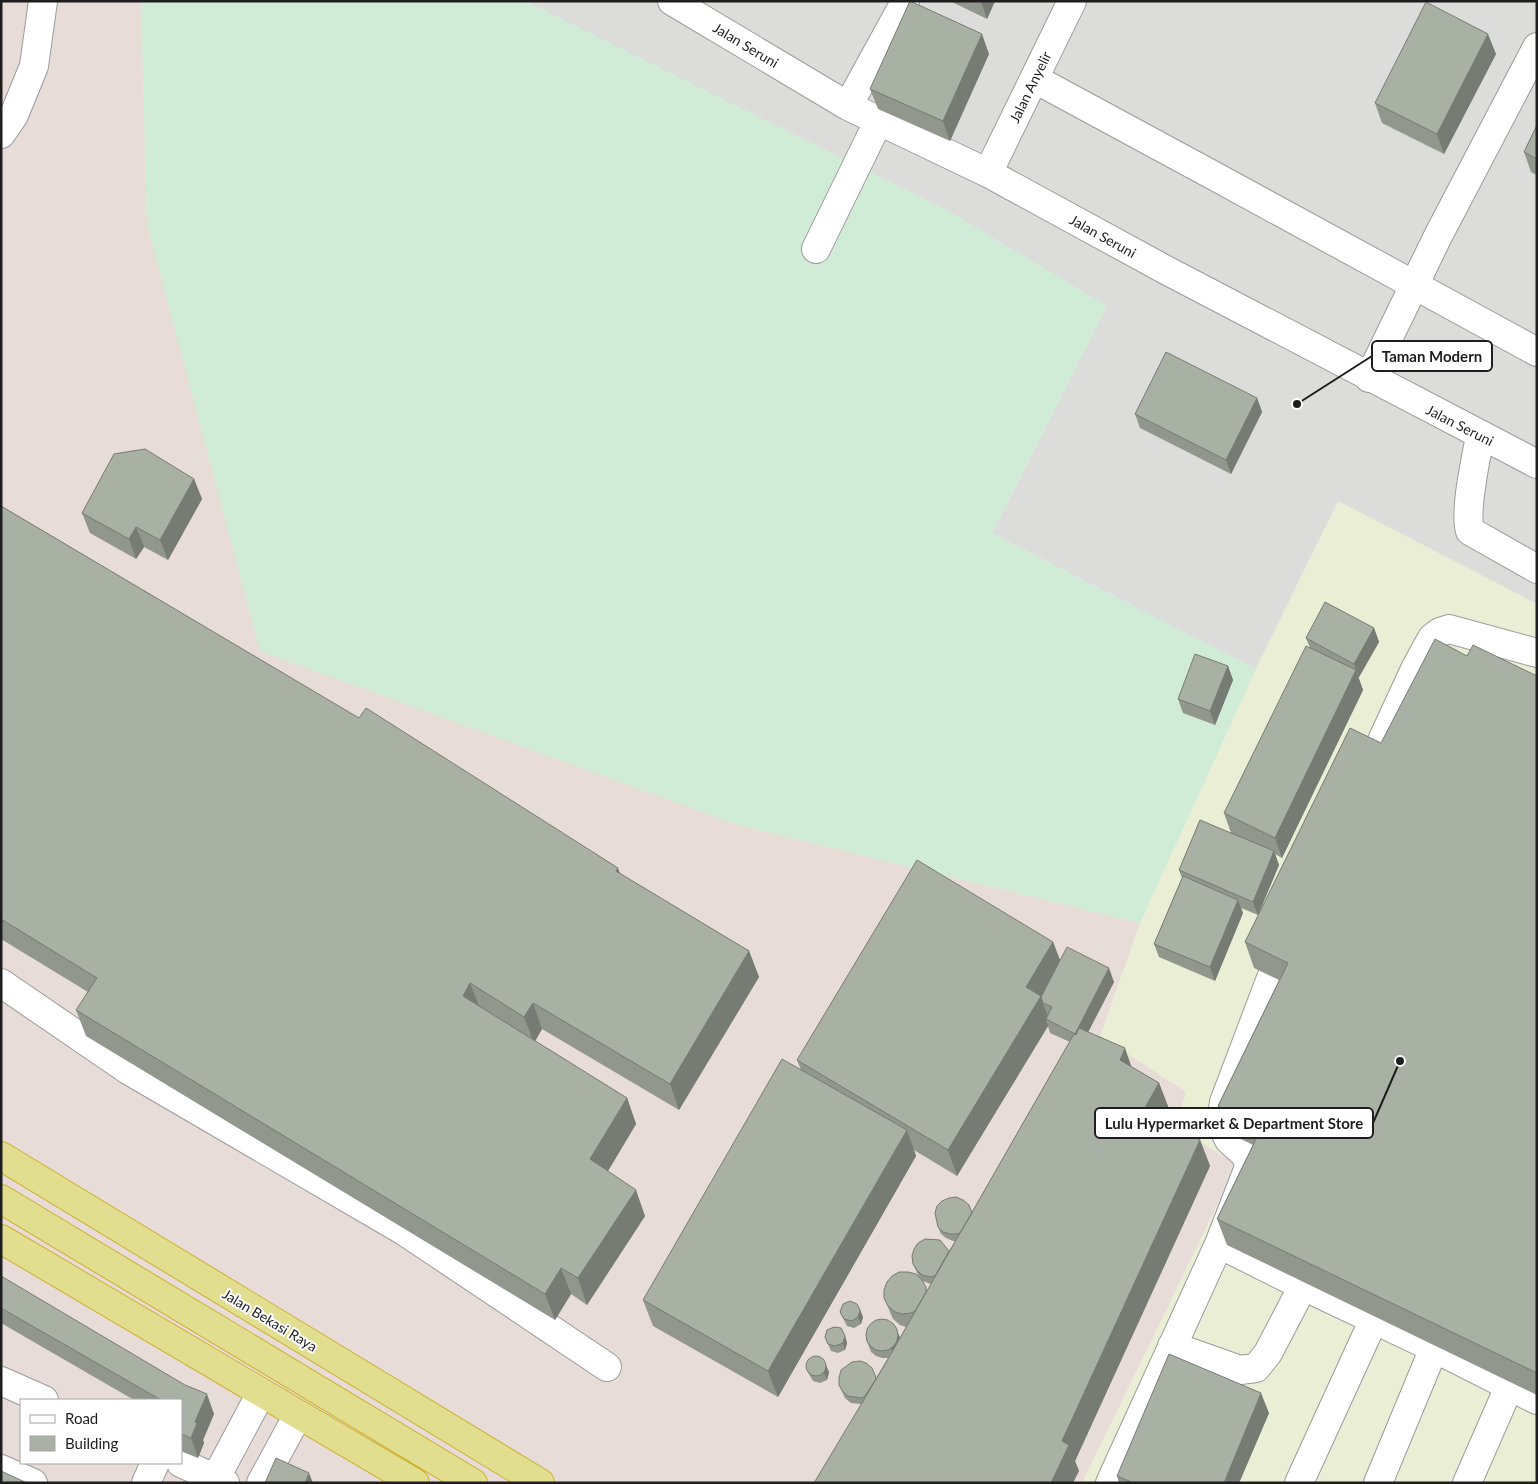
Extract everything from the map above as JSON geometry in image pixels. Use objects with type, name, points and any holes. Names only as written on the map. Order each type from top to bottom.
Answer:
[{"type":"highway","name":"Jalan Bekasi Raya","points":[[1,1156],[535,1482]]},
{"type":"highway","points":[[1,1199],[473,1483]]},
{"type":"highway","points":[[1,1239],[415,1483]]},
{"type":"street","points":[[1,134],[14,115],[34,66],[43,1]]},
{"type":"street","name":"Jalan Seruni","points":[[672,1],[848,106],[982,170],[1368,378],[1537,464]]},
{"type":"street","name":"Jalan Anyelir","points":[[982,170],[1038,71],[1072,1]]},
{"type":"street","points":[[848,106],[905,2]]},
{"type":"street","points":[[1368,378],[1537,47]]},
{"type":"street","points":[[1038,71],[1414,285],[1537,352]]},
{"type":"street","points":[[816,249],[879,120]]},
{"type":"street","points":[[1480,436],[1468,510],[1470,531],[1537,569]]},
{"type":"street","points":[[1373,760],[1415,669],[1432,638],[1440,632],[1449,629],[1537,653]]},
{"type":"street","points":[[1110,1483],[1218,1244],[1249,1167],[1247,1156],[1229,1140],[1221,1123],[1224,1102],[1271,978]]},
{"type":"street","points":[[1,983],[128,1070],[404,1231],[607,1367]]},
{"type":"street","points":[[1218,1244],[1537,1400]]},
{"type":"street","points":[[1172,1346],[1240,1370],[1256,1368],[1268,1353],[1303,1286]]},
{"type":"street","points":[[1299,1483],[1374,1319]]},
{"type":"street","points":[[1378,1483],[1434,1348]]},
{"type":"street","points":[[1,1381],[42,1399]]},
{"type":"street","points":[[1467,1483],[1509,1387]]},
{"type":"street","points":[[182,1463],[218,1481],[261,1393]]},
{"type":"street","points":[[261,1483],[298,1414]]},
{"type":"street","points":[[146,1483],[155,1464]]},
{"type":"street","points":[[1,1469],[33,1483]]},
{"type":"shaded area","points":[[1,1],[141,1],[147,224],[738,825],[1140,923],[1100,1036],[1186,1092],[1175,1127],[1237,1164],[1082,1483],[1,1483]]},
{"type":"shaded area","points":[[141,1],[525,1],[950,212],[1107,306],[992,533],[1256,669],[1140,923],[738,825],[260,651],[147,224]]},
{"type":"shaded area","points":[[525,1],[1537,1],[1537,604],[1338,501],[1256,669],[992,533],[1107,306],[950,212]]},
{"type":"shaded area","points":[[1338,501],[1537,604],[1537,1483],[1082,1483],[1237,1164],[1175,1126],[1186,1092],[1100,1036],[1140,923],[1256,669]]},
{"type":"building","points":[[910,1],[982,34],[943,121],[870,89]]},
{"type":"building","points":[[1426,2],[1488,34],[1437,134],[1375,103]]},
{"type":"building","points":[[1537,125],[1537,159],[1524,152]]},
{"type":"building","points":[[1166,352],[1257,398],[1226,460],[1135,414]]},
{"type":"building","points":[[145,449],[194,479],[160,540],[136,527],[129,539],[82,513],[114,454]]},
{"type":"building","points":[[1,506],[359,718],[366,708],[618,868],[616,871],[749,951],[670,1084],[533,1003],[524,1017],[470,983],[463,996],[627,1098],[590,1159],[636,1190],[578,1278],[561,1268],[545,1294],[76,1010],[97,978],[1,919]]},
{"type":"building","points":[[1325,602],[1374,628],[1354,664],[1306,638]]},
{"type":"building","points":[[1435,639],[1467,656],[1473,645],[1537,676],[1537,1373],[1217,1219],[1262,1127],[1218,1106],[1288,963],[1245,942],[1350,728],[1381,743]]},
{"type":"building","points":[[1306,646],[1356,670],[1275,838],[1224,813]]},
{"type":"building","points":[[1195,654],[1228,666],[1210,711],[1178,699]]},
{"type":"building","points":[[1200,820],[1274,851],[1253,902],[1179,870]]},
{"type":"building","points":[[917,860],[1053,942],[1026,987],[1041,996],[948,1150],[797,1060]]},
{"type":"building","points":[[1183,876],[1238,900],[1210,967],[1154,944]]},
{"type":"building","points":[[1067,947],[1109,968],[1075,1034],[1046,1019],[1052,1007],[1043,1003],[1041,997]]},
{"type":"building","points":[[1079,1028],[1125,1048],[1120,1060],[1159,1083],[1142,1113],[1200,1140],[1062,1441],[1069,1445],[1051,1483],[814,1483],[884,1366]]},
{"type":"building","points":[[782,1059],[907,1130],[768,1371],[643,1300]]},
{"type":"building","points":[[956,1197],[969,1205],[972,1213],[960,1233],[950,1234],[943,1232],[938,1227],[935,1213],[937,1206],[942,1201]]},
{"type":"building","points":[[925,1239],[940,1240],[949,1251],[935,1276],[930,1277],[922,1275],[913,1264],[912,1256],[914,1249],[918,1243]]},
{"type":"building","points":[[899,1272],[916,1274],[926,1287],[926,1292],[915,1311],[911,1313],[902,1314],[895,1312],[888,1306],[884,1298],[887,1282]]},
{"type":"building","points":[[1,1276],[185,1385],[207,1394],[195,1422],[197,1423],[191,1438],[182,1434],[182,1399],[159,1399],[1,1308]]},
{"type":"building","points":[[850,1301],[857,1304],[860,1310],[858,1317],[852,1321],[844,1319],[840,1312],[843,1304]]},
{"type":"building","points":[[882,1319],[888,1320],[893,1324],[897,1329],[897,1341],[893,1346],[888,1350],[882,1351],[876,1350],[871,1346],[867,1341],[866,1335],[867,1329],[871,1324],[876,1320]]},
{"type":"building","points":[[834,1327],[841,1328],[845,1336],[843,1343],[835,1346],[828,1344],[825,1337],[827,1330]]},
{"type":"building","points":[[1169,1354],[1261,1393],[1224,1483],[1134,1483],[1117,1476]]},
{"type":"building","points":[[816,1356],[823,1359],[826,1366],[823,1373],[816,1376],[809,1373],[806,1366],[809,1359]]},
{"type":"building","points":[[860,1361],[872,1368],[876,1379],[862,1398],[848,1396],[839,1385],[841,1370],[852,1362]]},
{"type":"building","points":[[276,1458],[309,1473],[305,1483],[265,1483]]},
{"type":"building","points":[[1,1471],[27,1483],[1,1483]]},
{"type":"place","name":"Taman Modern","points":[[1297,404]]},
{"type":"place","name":"Lulu Hypermarket & Department Store","points":[[1400,1061]]}]
